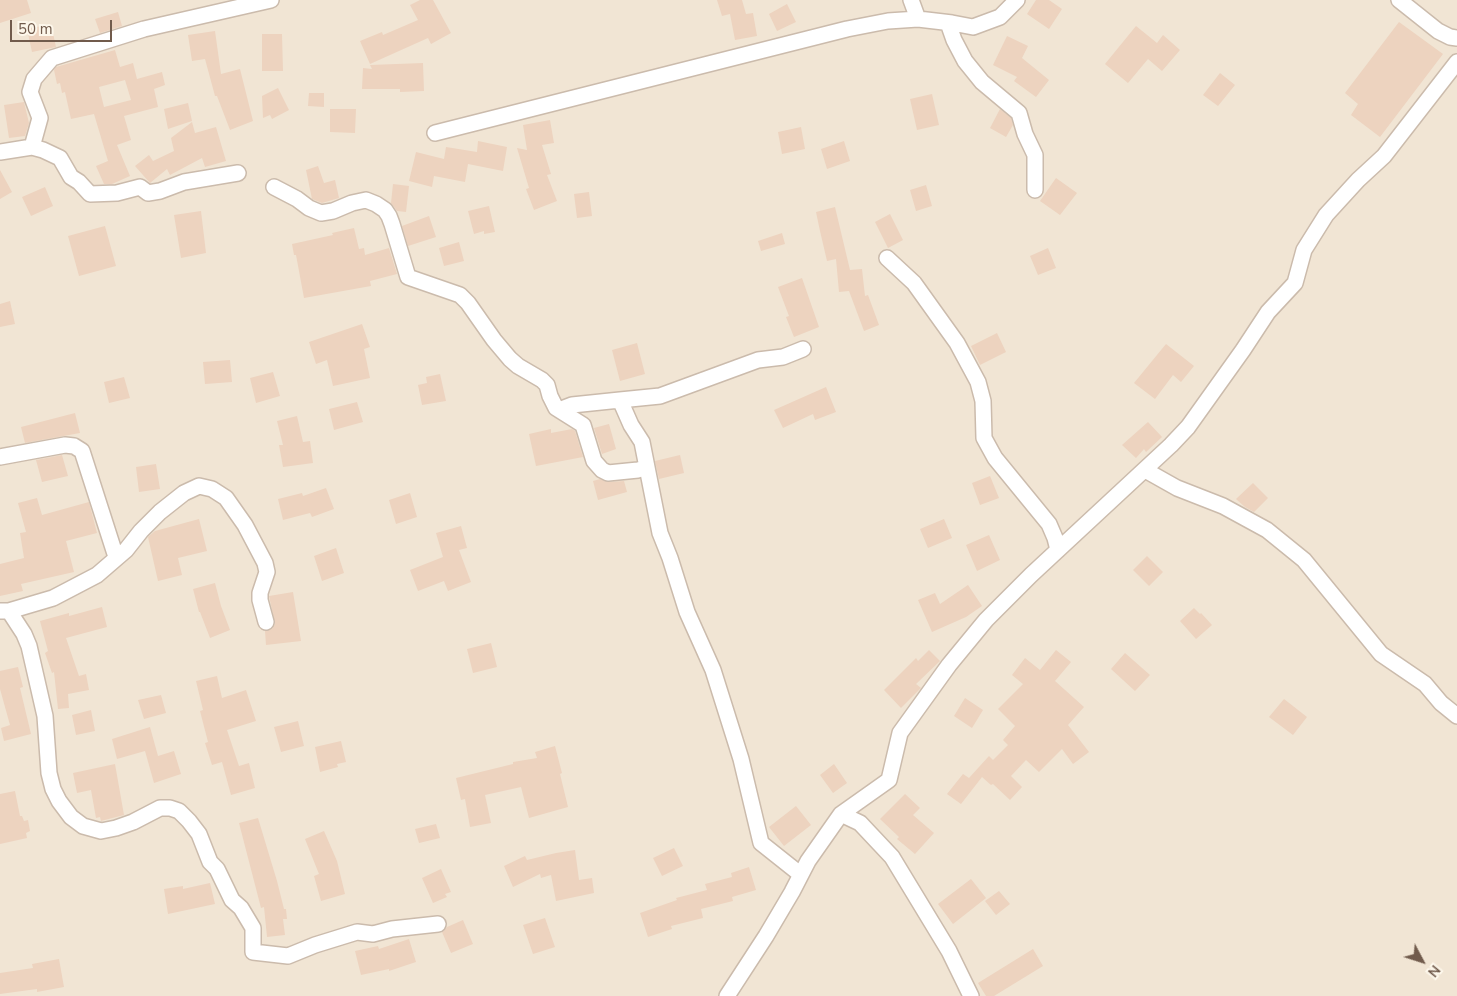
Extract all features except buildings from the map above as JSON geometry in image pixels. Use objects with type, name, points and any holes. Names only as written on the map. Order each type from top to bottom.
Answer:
[{"type":"street","points":[[32,147],[40,118],[30,92],[34,79],[52,58],[144,30],[271,0]]},
{"type":"street","points":[[911,0],[918,20]]},
{"type":"street","points":[[435,133],[847,29],[888,21],[918,20],[948,22],[972,27],[1000,17],[1017,0]]},
{"type":"street","points":[[1399,0],[1438,30],[1450,37],[1457,38]]},
{"type":"street","points":[[948,22],[954,40],[965,61],[982,82],[1019,113],[1034,155],[1035,190]]},
{"type":"street","points":[[727,996],[766,936],[808,860],[841,814],[889,780],[900,733],[945,671],[986,620],[1188,427],[1244,350],[1268,312],[1295,283],[1304,250],[1326,215],[1358,180],[1384,156],[1457,62]]},
{"type":"street","points":[[0,152],[32,147],[43,150],[60,158],[71,176],[90,194],[117,193],[140,188],[148,192],[160,191],[184,182],[238,173]]},
{"type":"street","points":[[274,187],[321,213],[334,211],[352,203],[366,200],[385,210],[392,224],[408,277],[460,295],[510,359],[547,385],[556,408],[583,425],[594,461],[602,470],[608,473],[638,470],[647,467]]},
{"type":"street","points":[[887,258],[914,283],[957,344],[978,382],[983,401],[984,438],[995,458],[1049,524],[1058,550]]},
{"type":"street","points":[[559,410],[572,405],[660,396],[758,360],[783,357],[804,349]]},
{"type":"street","points":[[620,400],[642,442],[660,533],[687,612],[713,670],[741,759],[761,843],[800,874]]},
{"type":"street","points":[[0,456],[65,445],[74,446],[82,451],[116,557]]},
{"type":"street","points":[[1145,470],[1177,488],[1223,506],[1267,530],[1304,560],[1381,654],[1425,684],[1457,716]]},
{"type":"street","points":[[266,622],[260,600],[260,593],[267,572],[265,563],[245,525],[226,498],[212,489],[200,486],[184,493],[160,512],[140,531],[126,550],[97,575],[53,598],[5,611],[24,634],[29,646],[45,716],[49,773],[53,789],[59,801],[72,817],[84,826],[101,831],[133,822],[160,808],[170,808],[179,811],[190,820],[199,834],[210,862],[217,869],[232,900],[240,908],[253,928],[253,952],[288,956],[315,945],[357,932],[373,934],[392,929],[438,924]]},
{"type":"street","points":[[841,814],[860,824],[892,858],[949,951],[971,996]]},
{"type":"shaded area","points":[[0,0],[1457,0],[1457,996],[0,996]]}]
